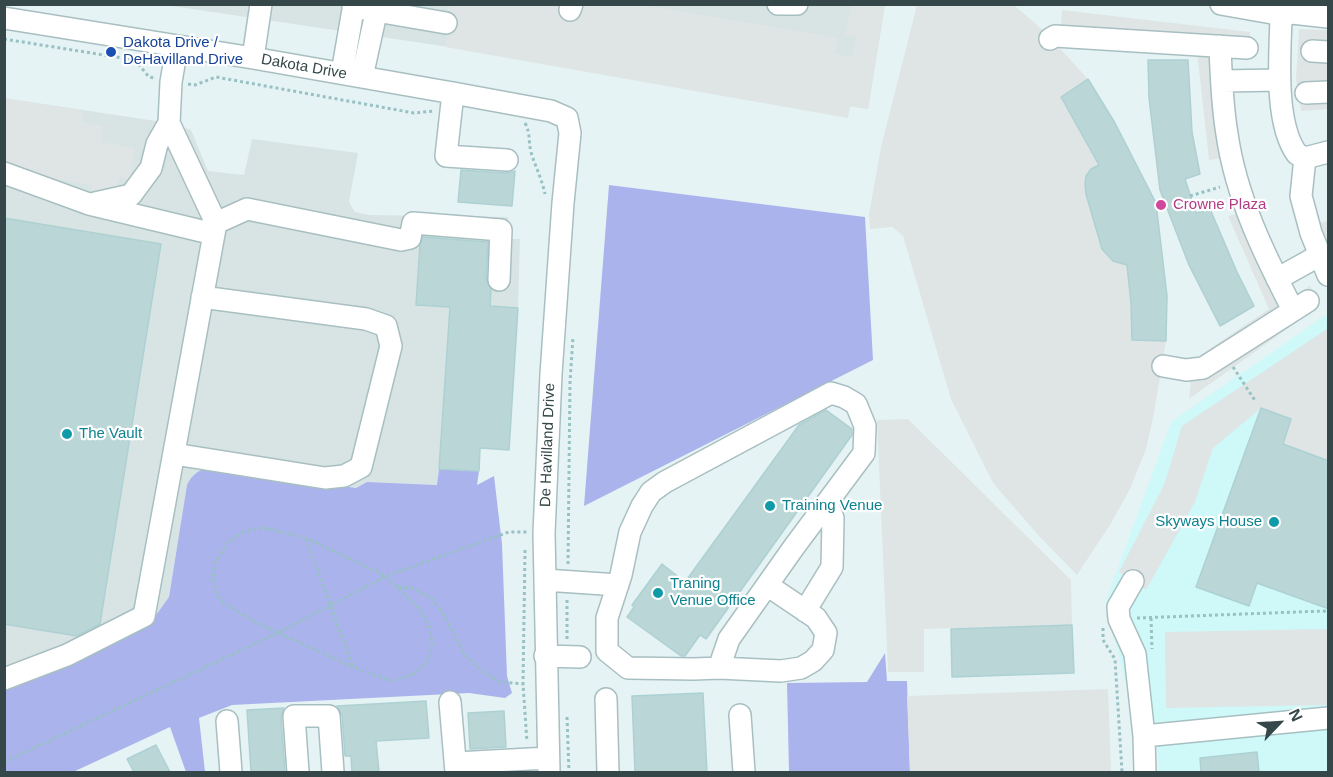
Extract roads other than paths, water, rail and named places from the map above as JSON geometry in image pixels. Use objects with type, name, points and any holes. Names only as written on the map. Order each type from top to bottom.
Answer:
[{"type":"street","points":[[253,58],[261,4]]},
{"type":"street","points":[[778,4],[797,4]]},
{"type":"street","points":[[1230,5],[1272,13],[1281,17],[1292,13],[1329,17]]},
{"type":"street","points":[[352,75],[354,6],[377,8],[446,23]]},
{"type":"street","points":[[352,75],[377,8]]},
{"type":"street","points":[[1281,17],[1280,80],[1286,135],[1297,154],[1305,158],[1329,153]]},
{"type":"street","name":"Dakota Drive","points":[[4,18],[352,75],[451,101],[551,111],[567,118]]},
{"type":"street","points":[[1050,39],[1055,36],[1247,48]]},
{"type":"street","points":[[1163,366],[1186,370],[1203,368],[1300,306],[1277,279],[1256,235],[1238,182],[1227,135],[1220,46]]},
{"type":"street","points":[[89,204],[131,195],[151,168],[158,144],[169,123],[171,81],[177,47]]},
{"type":"street","points":[[1221,81],[1280,80]]},
{"type":"street","points":[[1306,93],[1329,92]]},
{"type":"street","points":[[451,101],[446,156],[507,160]]},
{"type":"street","name":"De Havilland Drive","points":[[548,765],[544,533],[551,374],[570,134],[567,118]]},
{"type":"street","points":[[4,679],[67,655],[144,616],[215,228],[169,123]]},
{"type":"street","points":[[1305,158],[1301,196],[1320,230],[1320,255],[1329,275]]},
{"type":"street","points":[[4,173],[89,204],[215,228],[247,209],[401,240],[410,238],[413,223],[501,230],[500,280]]},
{"type":"street","points":[[1277,279],[1320,255]]},
{"type":"street","points":[[174,454],[325,478],[344,476],[361,467],[390,346],[386,326],[366,319],[202,297]]},
{"type":"street","points":[[719,668],[729,639],[766,585],[864,453],[865,426],[856,404],[844,397],[831,393],[665,482],[651,492],[630,532],[618,585],[607,618],[607,651],[628,668],[781,671],[801,668],[813,661],[823,650],[826,633],[816,618],[766,585]]},
{"type":"street","points":[[805,610],[832,567],[833,518],[828,504]]},
{"type":"street","points":[[544,580],[618,585]]},
{"type":"street","points":[[1133,581],[1118,607],[1119,619],[1135,654],[1144,736],[1145,772]]},
{"type":"street","points":[[545,656],[574,657]]},
{"type":"street","points":[[606,699],[608,772]]},
{"type":"street","points":[[450,702],[456,768],[548,765]]},
{"type":"street","points":[[740,715],[744,772]]},
{"type":"street","points":[[298,772],[294,716],[329,716],[333,772]]},
{"type":"street","points":[[1144,736],[1329,718]]},
{"type":"street","points":[[227,721],[231,772]]},
{"type":"place","name":"Dakota Drive / DeHavilland Drive","points":[[111,52]]},
{"type":"place","name":"Crowne Plaza","points":[[1161,205]]},
{"type":"place","name":"The Vault","points":[[67,434]]},
{"type":"place","name":"Training Venue","points":[[770,506]]},
{"type":"place","name":"Skyways House","points":[[1274,522]]},
{"type":"place","name":"Traning Venue Office","points":[[658,593]]}]
